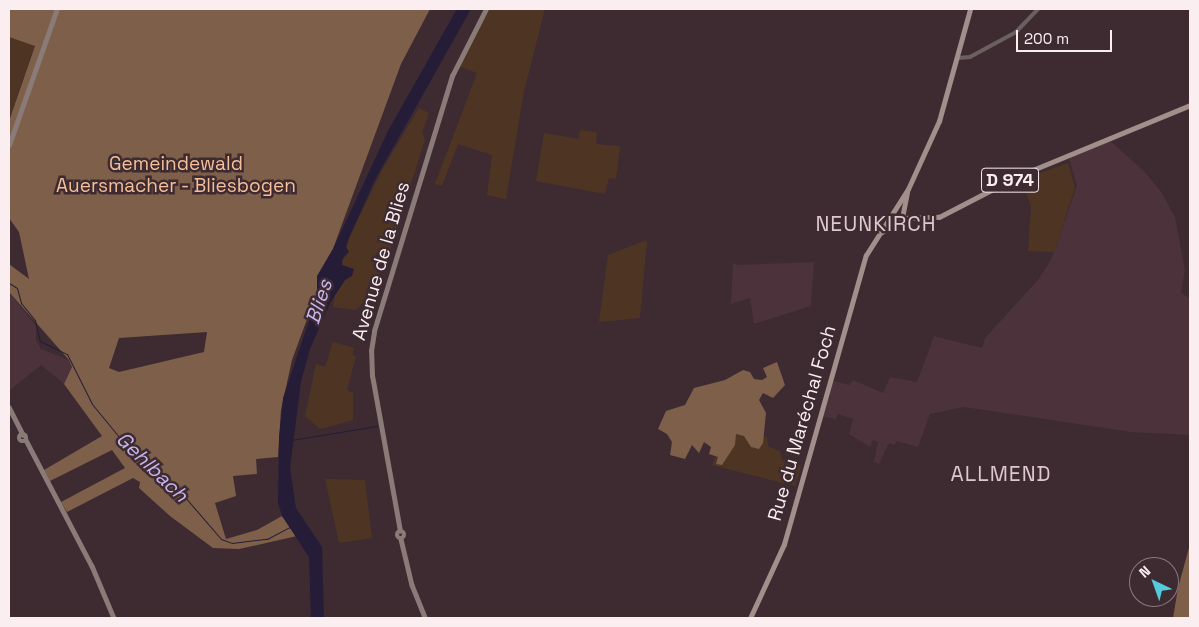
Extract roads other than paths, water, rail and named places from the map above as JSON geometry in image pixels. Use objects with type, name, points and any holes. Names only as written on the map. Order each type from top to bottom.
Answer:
[{"type":"main road","points":[[9,145],[57,9]]},
{"type":"main road","name":"Avenue de la Blies","points":[[425,618],[412,585],[401,539],[397,536],[400,531],[371,368],[374,331],[452,76],[486,9]]},
{"type":"main road","points":[[900,213],[908,189],[942,115],[970,9]]},
{"type":"main road","name":"D 974","points":[[900,213],[916,219],[939,217],[1018,176],[1190,105]]},
{"type":"main road","name":"Rue du Maréchal Foch","points":[[750,618],[784,544],[866,255],[891,215],[900,213]]},
{"type":"main road","name":"Rue du Maréchal Foch","points":[[880,234],[900,213]]},
{"type":"main road","points":[[9,407],[23,435],[21,440],[26,440],[92,566],[114,618]]},
{"type":"street","points":[[958,58],[970,57],[1016,32],[1038,9]]},
{"type":"water","name":"Blies","points":[[457,9],[471,9],[375,180],[349,238],[346,247],[349,252],[342,259],[342,265],[354,269],[352,276],[345,280],[330,303],[310,349],[301,382],[290,468],[296,508],[322,547],[324,618],[311,618],[309,557],[282,516],[278,503],[279,438],[283,398],[317,297],[317,276],[334,247],[388,131]]},
{"type":"waterway","name":"Gehlbach","points":[[9,283],[17,288],[21,303],[35,320],[40,341],[67,354],[92,404],[133,454],[178,489],[221,539],[232,543],[267,539],[291,526]]},
{"type":"waterway","points":[[291,440],[377,426]]},
{"type":"district","name":"NEUNKIRCH","points":[[876,224]]},
{"type":"district","name":"ALLMEND","points":[[1001,474]]},
{"type":"park label","name":"Gemeindewald Auersmacher - Bliesbogen","points":[[176,175]]}]
